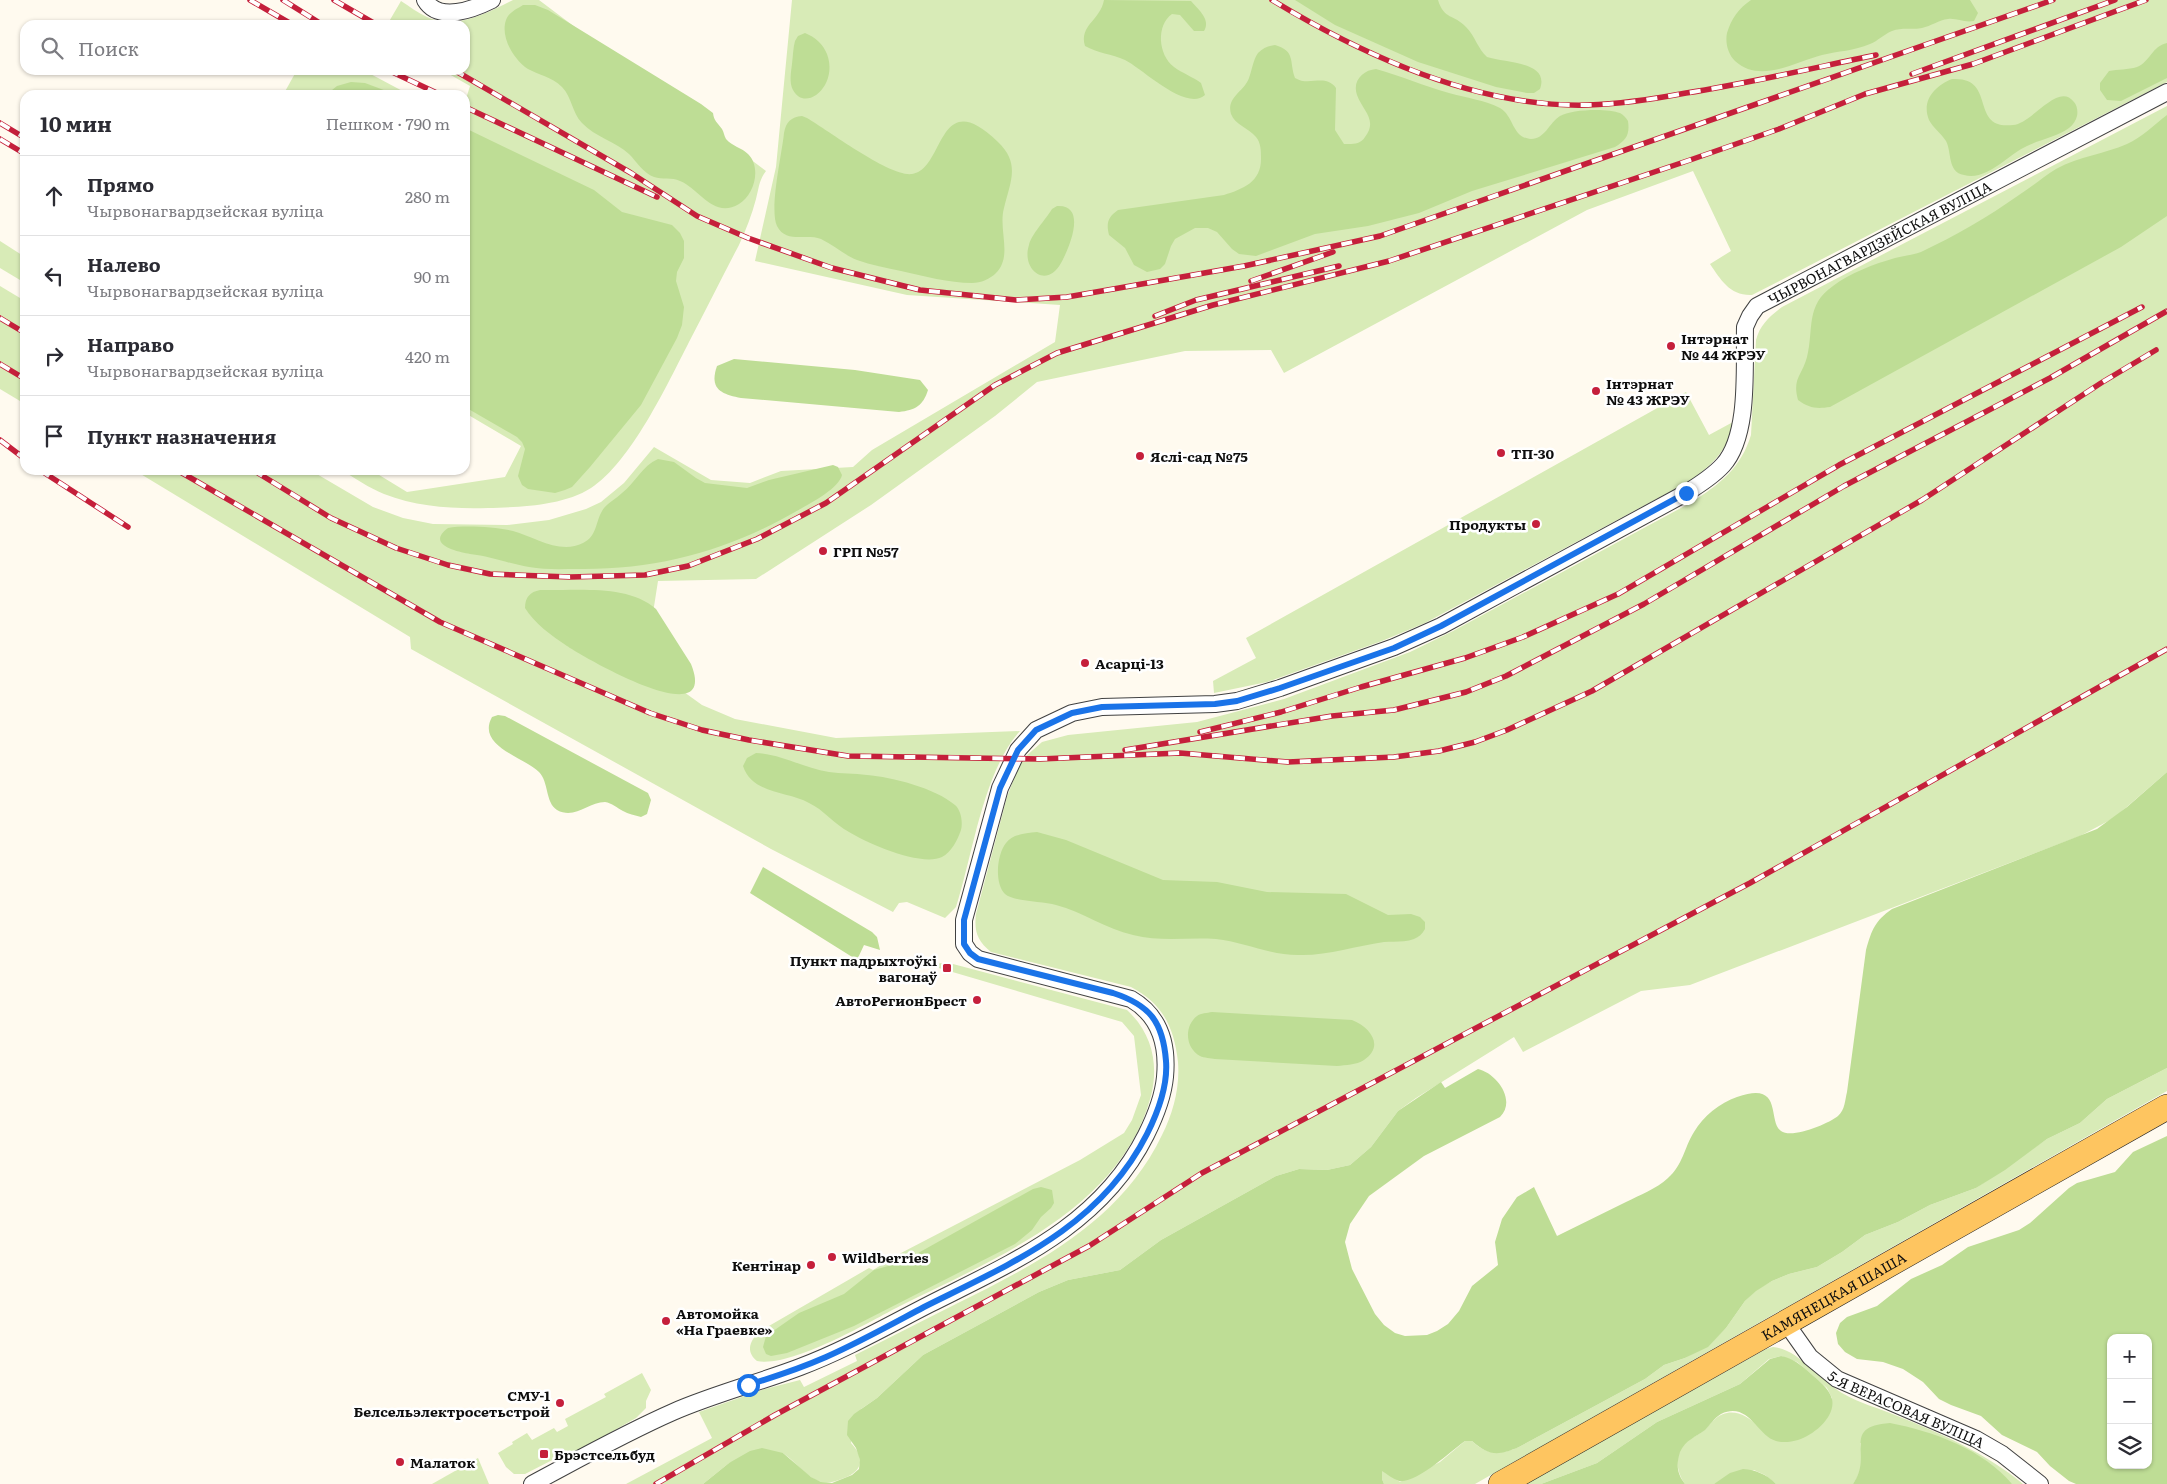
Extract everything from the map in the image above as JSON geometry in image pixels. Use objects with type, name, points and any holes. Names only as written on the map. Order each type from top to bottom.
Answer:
[{"type":"main road","name":"КАМЯНЕЦКАЯ ШАША","points":[[1501,1484],[2167,1107]]},
{"type":"street","points":[[425,0],[435,10],[445,12],[469,10],[492,0]]},
{"type":"street","name":"ЧЫРВОНАГВАРДЗЕЙСКАЯ ВУЛІЦА","points":[[532,1484],[673,1412],[826,1357],[1015,1261],[1051,1240],[1080,1219],[1124,1173],[1153,1121],[1164,1083],[1165,1047],[1153,1016],[1144,1006],[1131,999],[978,959],[970,953],[964,944],[964,920],[996,798],[1013,758],[1030,736],[1053,721],[1072,713],[1102,707],[1215,704],[1237,701],[1394,648],[1441,626],[1686,493],[1723,465],[1737,442],[1742,421],[1745,327],[1757,306],[2167,92]]},
{"type":"street","name":"5-Я ВЕРАСОВАЯ ВУЛІЦА","points":[[1786,1323],[1810,1357],[1837,1379],[1976,1439],[2002,1454],[2040,1484]]},
{"type":"green space","points":[[513,0],[539,0],[766,171],[739,245],[670,379],[634,442],[606,476],[580,494],[568,499],[541,504],[475,508],[409,502],[384,494],[349,475],[379,475],[407,492],[505,477],[521,446],[470,416],[470,86],[451,75],[470,75],[470,20],[464,20],[493,10]]},
{"type":"green space","points":[[792,0],[2167,0],[2167,82],[1752,295],[1744,295],[1732,290],[1722,281],[1710,264],[1731,251],[1693,171],[1587,210],[1284,373],[1271,350],[1185,351],[1037,382],[995,416],[871,505],[756,579],[658,581],[645,664],[702,705],[735,719],[836,738],[1020,731],[1007,748],[997,768],[980,815],[956,907],[945,918],[907,902],[899,903],[893,912],[771,849],[411,649],[410,637],[142,475],[319,475],[373,507],[403,518],[433,524],[507,525],[549,520],[586,509],[601,502],[624,483],[654,447],[711,480],[750,483],[781,471],[853,467],[872,450],[1055,342],[1060,305],[907,295],[755,261],[776,167]]},
{"type":"green space","points":[[1104,0],[1191,1],[1205,19],[1206,27],[1204,31],[1194,31],[1180,15],[1172,14],[1163,25],[1161,32],[1162,48],[1169,62],[1174,67],[1201,83],[1205,95],[1197,99],[1176,94],[1125,60],[1085,46],[1084,39],[1087,28],[1102,7]]},
{"type":"green space","points":[[1295,0],[1438,0],[1443,11],[1462,23],[1487,57],[1524,65],[1538,73],[1541,80],[1540,89],[1534,93],[1527,93],[1496,87],[1418,62],[1335,25]]},
{"type":"green space","points":[[1751,0],[1970,0],[1978,13],[1974,21],[1948,19],[1922,28],[1896,30],[1889,32],[1873,43],[1858,48],[1822,55],[1778,69],[1755,71],[1745,68],[1735,61],[1729,52],[1726,41],[1727,33],[1736,14]]},
{"type":"green space","points":[[401,1],[435,20],[390,20]]},
{"type":"green space","points":[[523,5],[535,5],[548,10],[713,113],[726,139],[746,152],[755,166],[752,188],[744,200],[730,208],[714,205],[680,181],[657,178],[650,175],[629,154],[587,128],[576,115],[568,95],[562,87],[550,78],[528,69],[513,54],[505,34],[506,20],[511,13]]},
{"type":"green space","points":[[805,33],[821,44],[827,54],[829,66],[825,86],[819,93],[805,99],[798,96],[793,90],[791,77],[795,41],[798,36]]},
{"type":"green space","points":[[2167,43],[2167,78],[2121,101],[2107,100],[2100,90],[2100,83],[2109,71],[2137,67],[2145,62],[2158,47]]},
{"type":"green space","points":[[1275,45],[1282,47],[1289,54],[1295,78],[1306,81],[1327,81],[1336,88],[1335,130],[1344,144],[1356,144],[1369,131],[1370,120],[1357,95],[1356,85],[1363,74],[1376,69],[1455,95],[1494,105],[1505,112],[1520,135],[1525,138],[1531,139],[1540,136],[1560,116],[1572,112],[1590,110],[1607,110],[1621,114],[1628,121],[1628,134],[1615,147],[1472,191],[1419,213],[1368,226],[1315,234],[1256,256],[1239,254],[1217,232],[1208,228],[1195,228],[1175,239],[1165,264],[1160,269],[1147,272],[1134,265],[1125,248],[1109,235],[1109,221],[1118,210],[1224,195],[1244,187],[1258,173],[1261,159],[1259,142],[1253,134],[1233,118],[1230,108],[1233,99],[1247,83],[1258,53]]},
{"type":"green space","points":[[294,75],[372,75],[401,90],[286,90]]},
{"type":"green space","points":[[1952,79],[1966,80],[1975,86],[1991,120],[1999,124],[2013,125],[2020,123],[2060,97],[2068,97],[2074,102],[2077,108],[2077,116],[2072,125],[2064,131],[2027,146],[1989,171],[1973,176],[1964,175],[1952,166],[1948,145],[1929,120],[1927,113],[1928,100],[1931,95],[1940,86]]},
{"type":"green space","points":[[351,82],[365,83],[384,90],[332,90],[337,86]]},
{"type":"green space","points":[[2167,106],[2167,772],[2114,818],[2080,836],[1690,985],[1641,991],[1523,1052],[1514,1037],[1398,1111],[1371,1147],[1350,1165],[1327,1170],[1299,1169],[1276,1176],[1161,1240],[1120,1270],[1068,1280],[1039,1292],[923,1355],[877,1398],[861,1409],[851,1443],[858,1454],[860,1464],[855,1472],[844,1478],[827,1483],[816,1480],[783,1453],[729,1463],[703,1484],[626,1484],[712,1438],[699,1412],[765,1389],[800,1380],[804,1387],[857,1361],[855,1355],[1017,1273],[1046,1256],[1100,1216],[1124,1192],[1145,1165],[1162,1135],[1175,1100],[1178,1062],[1170,1027],[1159,1009],[1131,987],[991,952],[982,944],[978,935],[976,914],[1007,797],[1018,768],[1025,757],[1042,742],[1068,735],[1197,722],[1284,699],[1410,652],[1453,631],[1692,502],[1712,489],[1728,474],[1747,447],[1751,435],[1756,340],[1763,326],[1777,311]]},
{"type":"green space","points":[[2167,115],[2167,216],[2121,247],[1830,407],[1813,407],[1798,400],[1796,387],[1798,377],[1807,357],[1814,310],[1824,293],[1833,286],[1862,269],[1921,252],[1971,226],[2056,169],[2074,161],[2127,144]]},
{"type":"green space","points":[[802,116],[875,161],[902,173],[912,174],[923,169],[931,159],[944,134],[953,125],[963,122],[978,126],[998,142],[1009,158],[1012,173],[1003,216],[1004,259],[996,273],[985,280],[975,283],[937,279],[862,262],[821,239],[786,235],[781,231],[777,226],[774,207],[784,133],[790,121]]},
{"type":"green space","points":[[470,130],[594,190],[622,212],[672,225],[680,233],[684,241],[684,258],[677,272],[676,281],[684,307],[682,325],[677,338],[641,405],[590,467],[572,487],[565,490],[555,493],[528,489],[522,485],[518,476],[525,449],[517,437],[470,410]]},
{"type":"green space","points":[[1057,206],[1066,207],[1072,212],[1074,228],[1061,263],[1049,275],[1042,275],[1036,273],[1032,268],[1027,254],[1029,245],[1039,227],[1052,209]]},
{"type":"green space","points":[[0,241],[20,254],[20,280],[0,268]]},
{"type":"green space","points":[[0,286],[20,298],[20,401],[0,389]]},
{"type":"green space","points":[[734,359],[855,370],[920,380],[928,390],[924,400],[918,406],[899,412],[741,398],[723,392],[716,385],[715,380],[717,366]]},
{"type":"green space","points":[[1686,392],[1709,435],[1733,422],[1727,442],[1717,458],[1686,483],[1425,623],[1382,641],[1267,682],[1214,693],[1213,681],[1256,658],[1246,638]]},
{"type":"green space","points":[[658,459],[674,462],[705,483],[747,488],[769,480],[833,465],[838,467],[842,475],[835,486],[822,496],[769,526],[744,538],[691,556],[663,562],[607,568],[541,569],[458,551],[446,547],[440,539],[448,528],[471,527],[498,528],[513,531],[557,546],[574,546],[583,543],[594,532],[604,508],[627,489],[647,466]]},
{"type":"green space","points":[[540,590],[601,590],[616,592],[644,601],[656,609],[691,664],[695,684],[686,693],[669,693],[622,676],[579,653],[544,629],[525,608],[529,596],[533,592]]},
{"type":"green space","points":[[498,715],[505,716],[648,793],[651,800],[647,814],[641,817],[625,812],[605,802],[570,813],[557,810],[551,802],[539,772],[504,750],[490,736],[489,727],[492,717]]},
{"type":"green space","points":[[756,753],[774,756],[834,773],[862,774],[888,778],[913,784],[936,793],[957,807],[962,820],[960,834],[948,852],[942,857],[933,859],[908,856],[881,847],[857,837],[809,803],[762,787],[754,782],[743,766],[747,758]]},
{"type":"green space","points":[[2167,772],[2167,1068],[2107,1099],[2080,1123],[2047,1139],[2005,1170],[1976,1188],[1930,1205],[1898,1222],[1865,1235],[1817,1267],[1789,1274],[1772,1281],[1745,1301],[1726,1328],[1708,1347],[1664,1365],[1645,1379],[1519,1447],[1505,1452],[1494,1453],[1484,1450],[1472,1441],[1465,1441],[1424,1472],[1406,1481],[1399,1481],[1382,1471],[1384,1484],[703,1484],[729,1463],[750,1451],[762,1448],[783,1453],[811,1477],[821,1482],[832,1483],[852,1475],[859,1469],[860,1460],[856,1448],[847,1435],[848,1421],[854,1414],[877,1398],[923,1355],[1039,1292],[1068,1280],[1120,1270],[1161,1240],[1276,1176],[1299,1169],[1327,1170],[1350,1165],[1371,1147],[1398,1111],[1441,1082],[1445,1088],[1478,1069],[1491,1076],[1502,1088],[1506,1103],[1505,1110],[1500,1117],[1424,1156],[1369,1196],[1350,1224],[1345,1242],[1352,1269],[1375,1314],[1384,1325],[1395,1333],[1405,1336],[1427,1335],[1437,1331],[1448,1324],[1459,1311],[1472,1286],[1498,1265],[1495,1242],[1502,1219],[1517,1197],[1534,1187],[1557,1236],[1648,1192],[1663,1182],[1677,1168],[1691,1138],[1702,1121],[1718,1106],[1737,1097],[1752,1093],[1762,1094],[1768,1098],[1777,1126],[1786,1133],[1810,1130],[1838,1116],[1843,1108],[1847,1092],[1866,950],[1872,931],[1878,922],[1892,909],[2097,829],[2127,807]]},
{"type":"green space","points":[[1037,832],[1066,840],[1163,880],[1217,882],[1267,892],[1346,894],[1388,915],[1411,914],[1420,917],[1425,922],[1425,929],[1422,934],[1410,940],[1384,942],[1309,955],[1277,953],[1216,939],[1164,939],[1133,935],[1113,929],[1066,908],[1015,899],[1005,894],[999,883],[998,876],[1000,854],[1003,848],[1009,840],[1016,836]]},
{"type":"green space","points":[[763,867],[872,932],[877,937],[880,950],[864,945],[857,960],[750,893]]},
{"type":"green space","points":[[941,963],[953,964],[1127,1010],[1136,1019],[1148,1039],[1154,1061],[1151,1096],[1135,1136],[1112,1170],[1083,1200],[1050,1226],[1013,1249],[830,1342],[789,1358],[757,1361],[750,1349],[752,1341],[762,1330],[869,1268],[873,1270],[901,1253],[1080,1160],[1124,1133],[1132,1120],[1141,1095],[1134,1036],[1122,1022],[932,966]]},
{"type":"green space","points":[[1212,1012],[1352,1020],[1364,1027],[1373,1037],[1374,1049],[1361,1062],[1337,1066],[1203,1057],[1191,1048],[1188,1031],[1197,1016]]},
{"type":"green space","points":[[2167,1068],[2167,1091],[1475,1484],[1384,1484],[1382,1470],[1400,1482],[1440,1462],[1465,1441],[1472,1441],[1483,1449],[1494,1452],[1519,1447],[1645,1379],[1664,1365],[1685,1358],[1708,1346],[1726,1328],[1745,1301],[1756,1290],[1789,1274],[1817,1267],[1865,1235],[1898,1222],[1930,1205],[1976,1188],[2047,1139],[2080,1123],[2107,1099]]},
{"type":"green space","points":[[2167,1136],[2167,1484],[2076,1484],[2069,1481],[2050,1466],[2037,1452],[2002,1435],[1981,1416],[1939,1399],[1923,1382],[1903,1369],[1883,1362],[1857,1359],[1845,1352],[1838,1344],[1836,1333],[1840,1323],[1847,1317],[1877,1306],[1911,1279],[1942,1265],[1968,1247],[2019,1230],[2077,1183],[2115,1172],[2133,1152]]},
{"type":"green space","points":[[1041,1187],[1052,1190],[1054,1203],[1032,1230],[1015,1244],[854,1326],[787,1353],[771,1356],[766,1354],[763,1347],[766,1336],[799,1313],[844,1294],[874,1270],[902,1262],[1033,1189]]},
{"type":"green space","points":[[1773,1347],[1791,1353],[1800,1359],[1848,1397],[1929,1429],[1962,1445],[1994,1463],[2023,1484],[2012,1484],[1860,1443],[1861,1464],[1859,1474],[1853,1484],[1776,1484],[1765,1475],[1754,1470],[1714,1484],[1685,1484],[1678,1467],[1681,1449],[1689,1439],[1701,1432],[1720,1416],[1726,1413],[1737,1413],[1748,1418],[1758,1426],[1832,1407],[1832,1398],[1827,1388],[1797,1362],[1781,1356],[1769,1359],[1740,1384],[1657,1422],[1597,1463],[1541,1484],[1525,1484],[1766,1349]]},
{"type":"green space","points":[[1781,1356],[1793,1360],[1803,1367],[1823,1385],[1832,1399],[1831,1412],[1827,1419],[1817,1430],[1804,1438],[1790,1442],[1776,1441],[1763,1433],[1746,1416],[1739,1412],[1731,1411],[1721,1414],[1705,1430],[1682,1448],[1678,1469],[1680,1477],[1685,1484],[1541,1484],[1597,1463],[1657,1422],[1740,1384],[1770,1359]]},
{"type":"green space","points":[[642,1373],[651,1390],[646,1401],[646,1408],[636,1418],[578,1451],[562,1455],[525,1474],[514,1474],[506,1467],[498,1453],[513,1444],[512,1442],[527,1433],[532,1440],[554,1428],[557,1432],[568,1426],[565,1419],[606,1397],[604,1394]]},
{"type":"green space","points":[[1890,1423],[1923,1431],[1957,1444],[1987,1461],[2012,1484],[1853,1484],[1859,1473],[1862,1436],[1866,1430]]},
{"type":"green space","points":[[478,1458],[489,1484],[432,1484]]},
{"type":"green space","points":[[1743,1469],[1761,1473],[1776,1484],[1714,1484],[1730,1473]]},
{"type":"railway","points":[[250,0],[284,20]]},
{"type":"railway","points":[[283,0],[315,20]]},
{"type":"railway","points":[[334,0],[368,20]]},
{"type":"railway","points":[[1272,0],[1345,40],[1384,59],[1424,75],[1464,88],[1506,98],[1547,104],[1613,104],[1650,99],[1734,85],[1876,55]]},
{"type":"railway","points":[[463,75],[631,173],[697,216],[748,238],[832,268],[920,290],[1016,300],[1067,297],[1119,288],[1244,266],[1380,236],[2053,0]]},
{"type":"railway","points":[[1912,74],[2115,0]]},
{"type":"railway","points":[[261,475],[331,518],[396,548],[448,565],[490,574],[570,577],[645,575],[688,566],[757,539],[826,503],[995,385],[1057,353],[1213,305],[1389,261],[1779,129],[1865,94],[1973,64],[2146,0]]},
{"type":"railway","points":[[399,75],[430,90]]},
{"type":"railway","points":[[470,109],[657,197]]},
{"type":"railway","points":[[0,123],[20,135]]},
{"type":"railway","points":[[0,139],[20,151]]},
{"type":"railway","points":[[1251,281],[1333,252]]},
{"type":"railway","points":[[1155,316],[1196,300],[1339,266]]},
{"type":"railway","points":[[1200,732],[1281,712],[1465,658],[1523,637],[1618,594],[1839,465],[2142,307]]},
{"type":"railway","points":[[1125,750],[1332,716],[1394,710],[1466,692],[1506,676],[1644,604],[1844,486],[2050,378],[2167,311]]},
{"type":"railway","points":[[0,318],[20,330]]},
{"type":"railway","points":[[186,475],[440,622],[650,713],[702,730],[749,740],[848,756],[1040,759],[1180,753],[1288,762],[1394,757],[1439,751],[1475,742],[1507,730],[1592,691],[1922,500],[2101,383],[2156,350]]},
{"type":"railway","points":[[0,364],[20,376]]},
{"type":"railway","points":[[0,440],[20,455]]},
{"type":"railway","points":[[48,475],[128,527]]},
{"type":"railway","points":[[656,1484],[775,1415],[1089,1246],[1202,1173],[1750,883],[2167,649]]},
{"type":"place","name":"Інтэрнат № 44 ЖРЭУ","points":[[1671,346]]},
{"type":"place","name":"Інтэрнат № 43 ЖРЭУ","points":[[1596,391]]},
{"type":"place","name":"ТП-30","points":[[1501,453]]},
{"type":"place","name":"Яслі-сад №75","points":[[1140,456]]},
{"type":"place","name":"Продукты","points":[[1536,524]]},
{"type":"place","name":"ГРП №57","points":[[823,551]]},
{"type":"place","name":"Асарці-13","points":[[1085,663]]},
{"type":"place","name":"Пункт падрыхтоўкі вагонаў","points":[[947,968]]},
{"type":"place","name":"АвтоРегионБрест","points":[[977,1000]]},
{"type":"place","name":"Wildberries","points":[[832,1257]]},
{"type":"place","name":"Кентінар","points":[[811,1265]]},
{"type":"place","name":"Автомойка «На Граевке»","points":[[666,1321]]},
{"type":"place","name":"СМУ-1 Белсельэлектросетьстрой","points":[[560,1403]]},
{"type":"place","name":"Брэстсельбуд","points":[[544,1454]]},
{"type":"place","name":"Малаток","points":[[400,1462]]},
{"type":"route","points":[[748,1385],[826,1357],[1015,1261],[1051,1240],[1080,1219],[1124,1173],[1153,1121],[1164,1083],[1165,1047],[1153,1016],[1144,1006],[1113,993],[978,959],[970,953],[964,944],[964,920],[996,798],[1013,758],[1024,742],[1036,730],[1072,713],[1102,707],[1215,704],[1237,701],[1394,648],[1441,626],[1686,493]]}]
